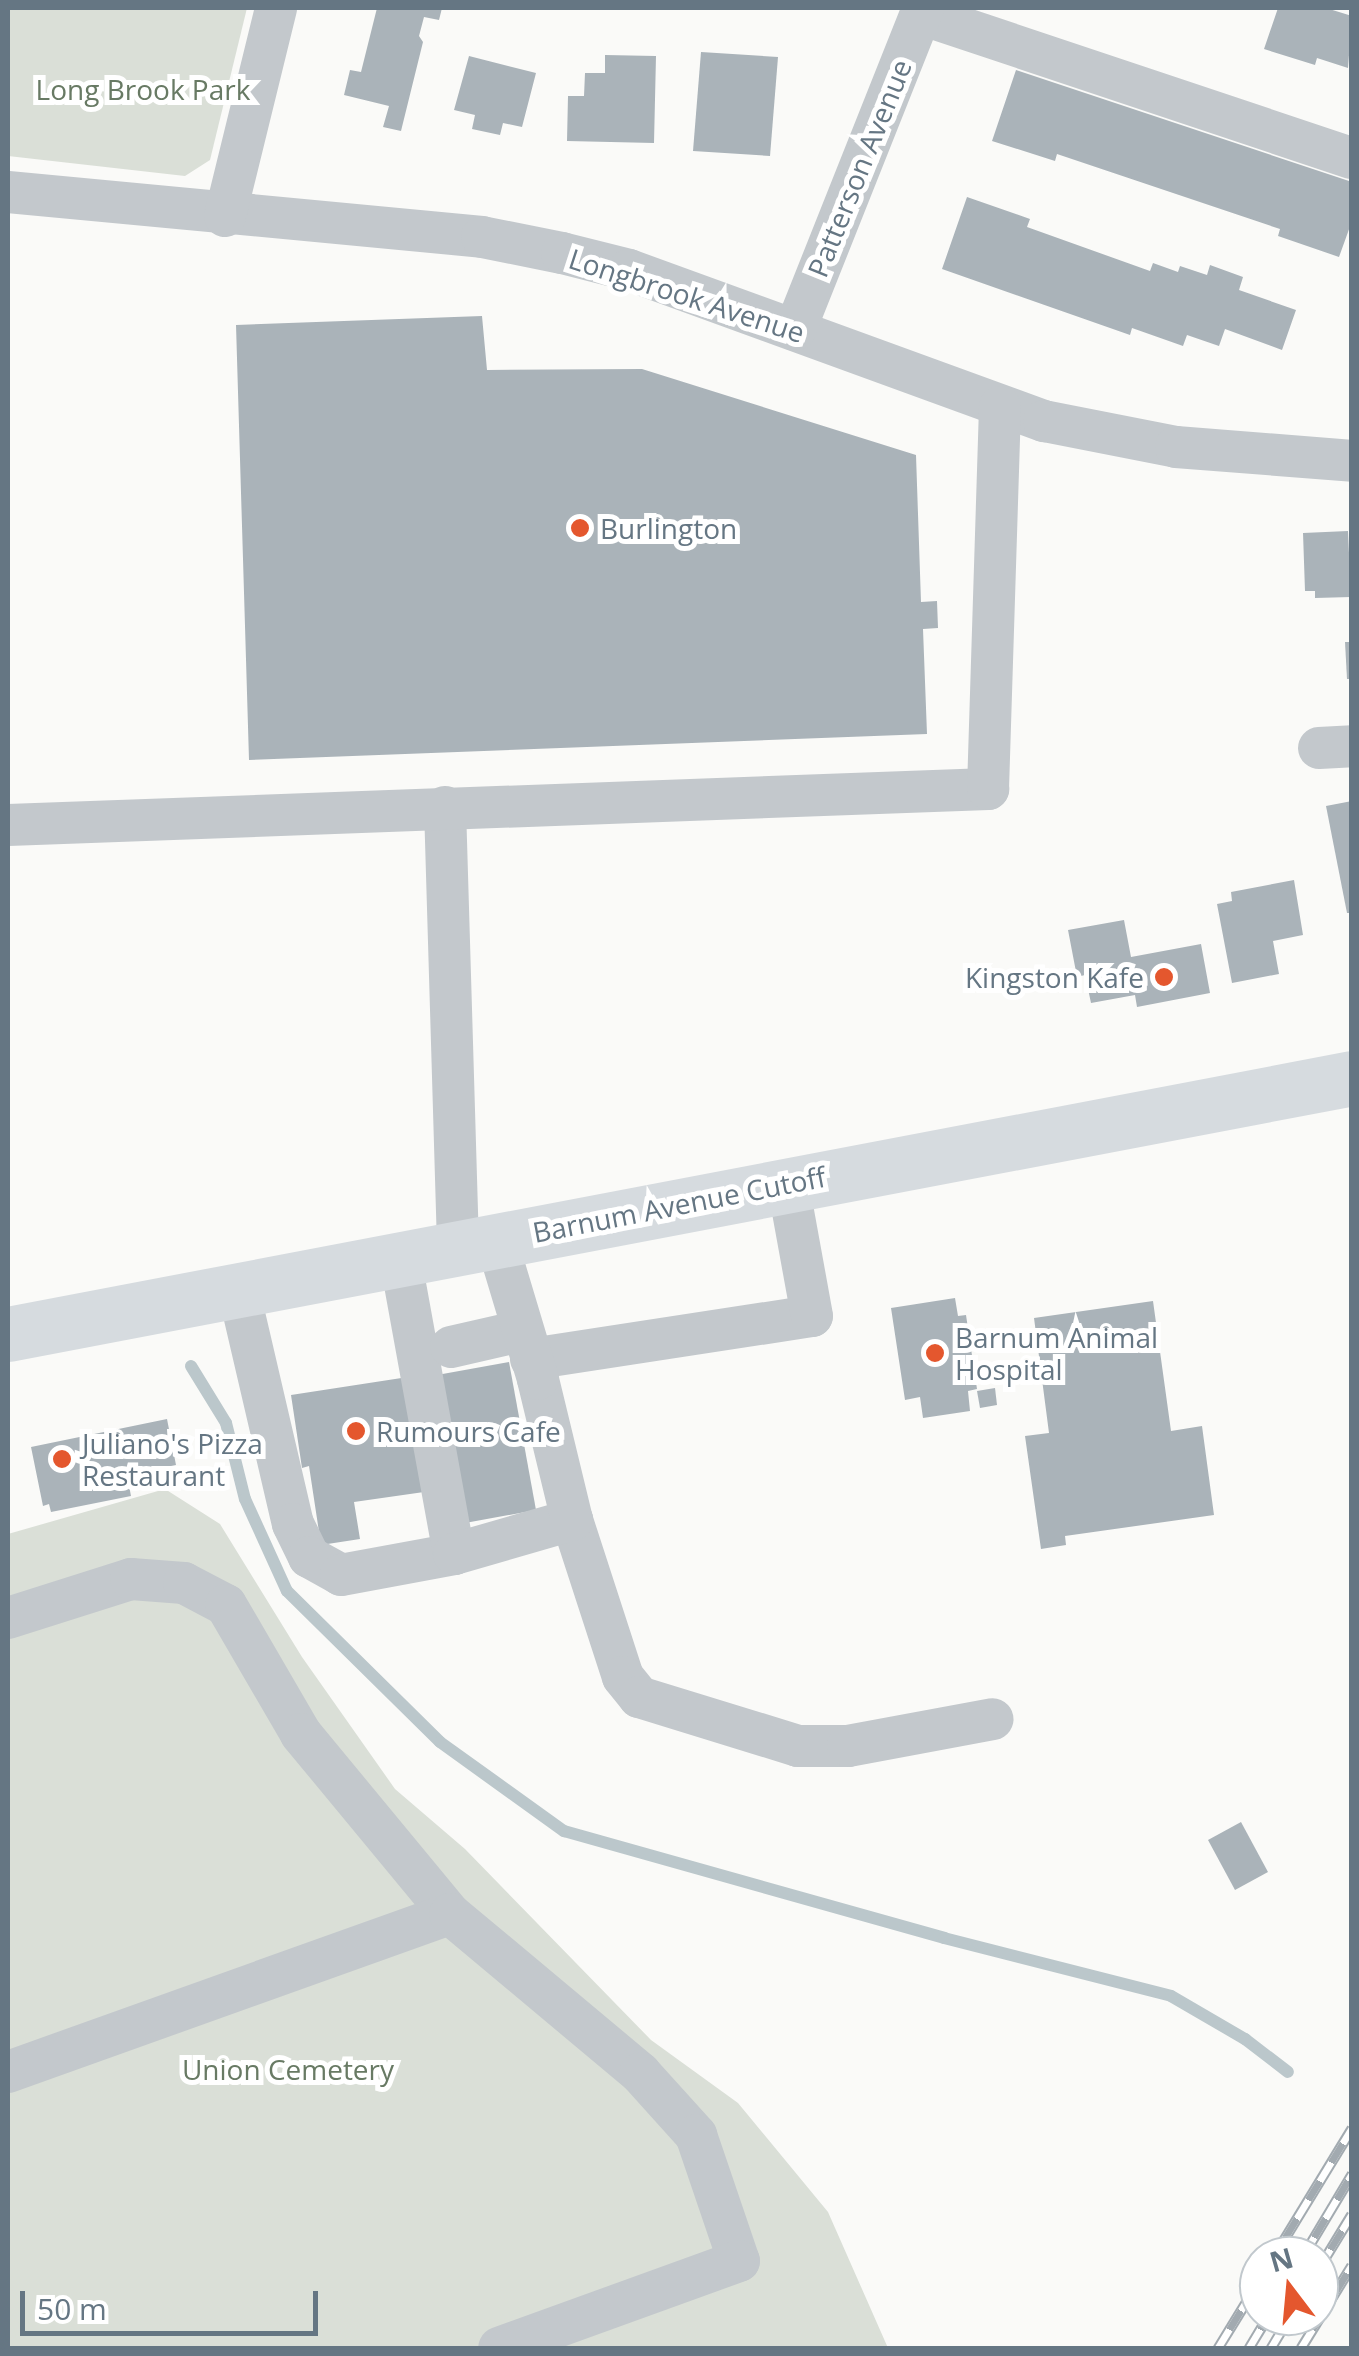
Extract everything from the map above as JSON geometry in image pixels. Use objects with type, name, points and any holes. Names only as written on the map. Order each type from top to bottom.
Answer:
[{"type":"main road","name":"Barnum Avenue Cutoff","points":[[8,1334],[1352,1078]]},
{"type":"street","points":[[225,216],[276,8]]},
{"type":"street","points":[[922,11],[1352,158]]},
{"type":"street","name":"Patterson Avenue","points":[[794,330],[922,11]]},
{"type":"street","name":"Longbrook Avenue","points":[[8,192],[482,238],[562,253],[629,270],[1000,408],[1144,442],[1352,461]]},
{"type":"street","points":[[8,826],[444,806],[988,788],[1000,408]]},
{"type":"street","points":[[444,806],[477,1242],[526,1345],[572,1520],[623,1677],[640,1697],[798,1746],[848,1746],[993,1720]]},
{"type":"street","points":[[451,1346],[526,1345],[812,1316],[788,1184]]},
{"type":"street","points":[[400,1257],[454,1554]]},
{"type":"street","points":[[238,1288],[293,1524],[309,1557],[341,1575],[454,1554],[572,1520]]},
{"type":"street","points":[[8,1618],[131,1579],[184,1583],[226,1605],[301,1734],[450,1914],[640,2073],[696,2135],[739,2260],[499,2348]]},
{"type":"street","points":[[8,2072],[450,1914]]},
{"type":"green space","name":"Long Brook Park","points":[[8,8],[247,8],[210,160],[185,176],[8,156]]},
{"type":"green space","name":"Union Cemetery","points":[[165,1489],[220,1524],[302,1657],[395,1789],[465,1849],[651,2040],[738,2103],[828,2212],[888,2348],[8,2348],[8,1534]]},
{"type":"building","points":[[377,8],[442,8],[439,20],[424,17],[419,36],[423,42],[401,131],[383,127],[389,106],[344,95],[350,70],[361,72]]},
{"type":"building","points":[[1278,8],[1326,8],[1352,16],[1348,68],[1317,58],[1315,65],[1264,49]]},
{"type":"building","points":[[701,52],[778,57],[770,156],[693,151]]},
{"type":"building","points":[[605,55],[656,56],[654,143],[567,141],[568,96],[584,96],[585,73],[605,73]]},
{"type":"building","points":[[469,56],[536,73],[522,127],[503,123],[500,135],[472,129],[475,115],[454,110]]},
{"type":"building","points":[[1016,70],[1352,182],[1352,221],[1339,257],[1278,236],[1280,229],[1057,154],[1055,161],[992,141]]},
{"type":"building","points":[[967,197],[1030,219],[1027,227],[1150,271],[1153,263],[1178,272],[1180,266],[1207,275],[1210,265],[1243,277],[1239,290],[1296,310],[1282,350],[1225,329],[1219,346],[1187,335],[1183,346],[1132,328],[1130,335],[942,269]]},
{"type":"building","name":"Burlington","points":[[482,316],[487,370],[642,369],[916,455],[921,602],[937,601],[938,628],[923,629],[927,734],[249,760],[236,325]]},
{"type":"building","points":[[1348,531],[1351,597],[1315,598],[1315,591],[1305,591],[1303,533]]},
{"type":"building","points":[[1345,642],[1352,642],[1352,679],[1347,679]]},
{"type":"building","points":[[1352,801],[1352,913],[1347,913],[1326,806]]},
{"type":"building","points":[[1294,880],[1303,935],[1273,941],[1279,974],[1232,983],[1217,904],[1232,901],[1231,892]]},
{"type":"building","points":[[1124,920],[1131,957],[1201,944],[1210,993],[1137,1007],[1135,995],[1091,1003],[1085,975],[1077,977],[1068,930]]},
{"type":"building","name":"Barnum Animal Hospital","points":[[955,1298],[958,1316],[966,1315],[977,1389],[968,1391],[970,1411],[923,1418],[920,1397],[905,1400],[891,1308]]},
{"type":"building","points":[[1153,1301],[1171,1431],[1202,1426],[1214,1515],[1065,1536],[1066,1545],[1041,1549],[1025,1436],[1049,1433],[1034,1318]]},
{"type":"building","points":[[509,1362],[536,1510],[465,1523],[437,1375]]},
{"type":"building","name":"Rumours Cafe","points":[[408,1377],[424,1492],[354,1502],[360,1539],[321,1545],[309,1466],[302,1468],[291,1395]]},
{"type":"building","points":[[995,1388],[997,1405],[980,1408],[977,1391]]},
{"type":"building","points":[[167,1419],[176,1465],[127,1475],[131,1496],[51,1512],[49,1504],[43,1506],[31,1447]]},
{"type":"building","points":[[1241,1822],[1268,1872],[1235,1890],[1208,1840]]},
{"type":"waterway","points":[[191,1366],[226,1423],[245,1499],[287,1591],[440,1742],[564,1831],[944,1938],[1171,1996],[1245,2039],[1288,2072]]},
{"type":"railway","points":[[1286,2236],[1352,2128]]},
{"type":"railway","points":[[1315,2236],[1352,2174]]},
{"type":"railway","points":[[1339,2236],[1352,2214]]},
{"type":"railway","points":[[1301,2348],[1352,2265]]},
{"type":"railway","points":[[1218,2348],[1239,2314]]},
{"type":"railway","points":[[1249,2348],[1256,2336]]},
{"type":"railway","points":[[1271,2348],[1278,2336]]},
{"type":"place","name":"Burlington","points":[[580,528]]},
{"type":"place","name":"Kingston Kafe","points":[[1164,977]]},
{"type":"place","name":"Barnum Animal Hospital","points":[[935,1353]]},
{"type":"place","name":"Rumours Cafe","points":[[356,1431]]},
{"type":"place","name":"Juliano's Pizza Restaurant","points":[[62,1459]]}]
